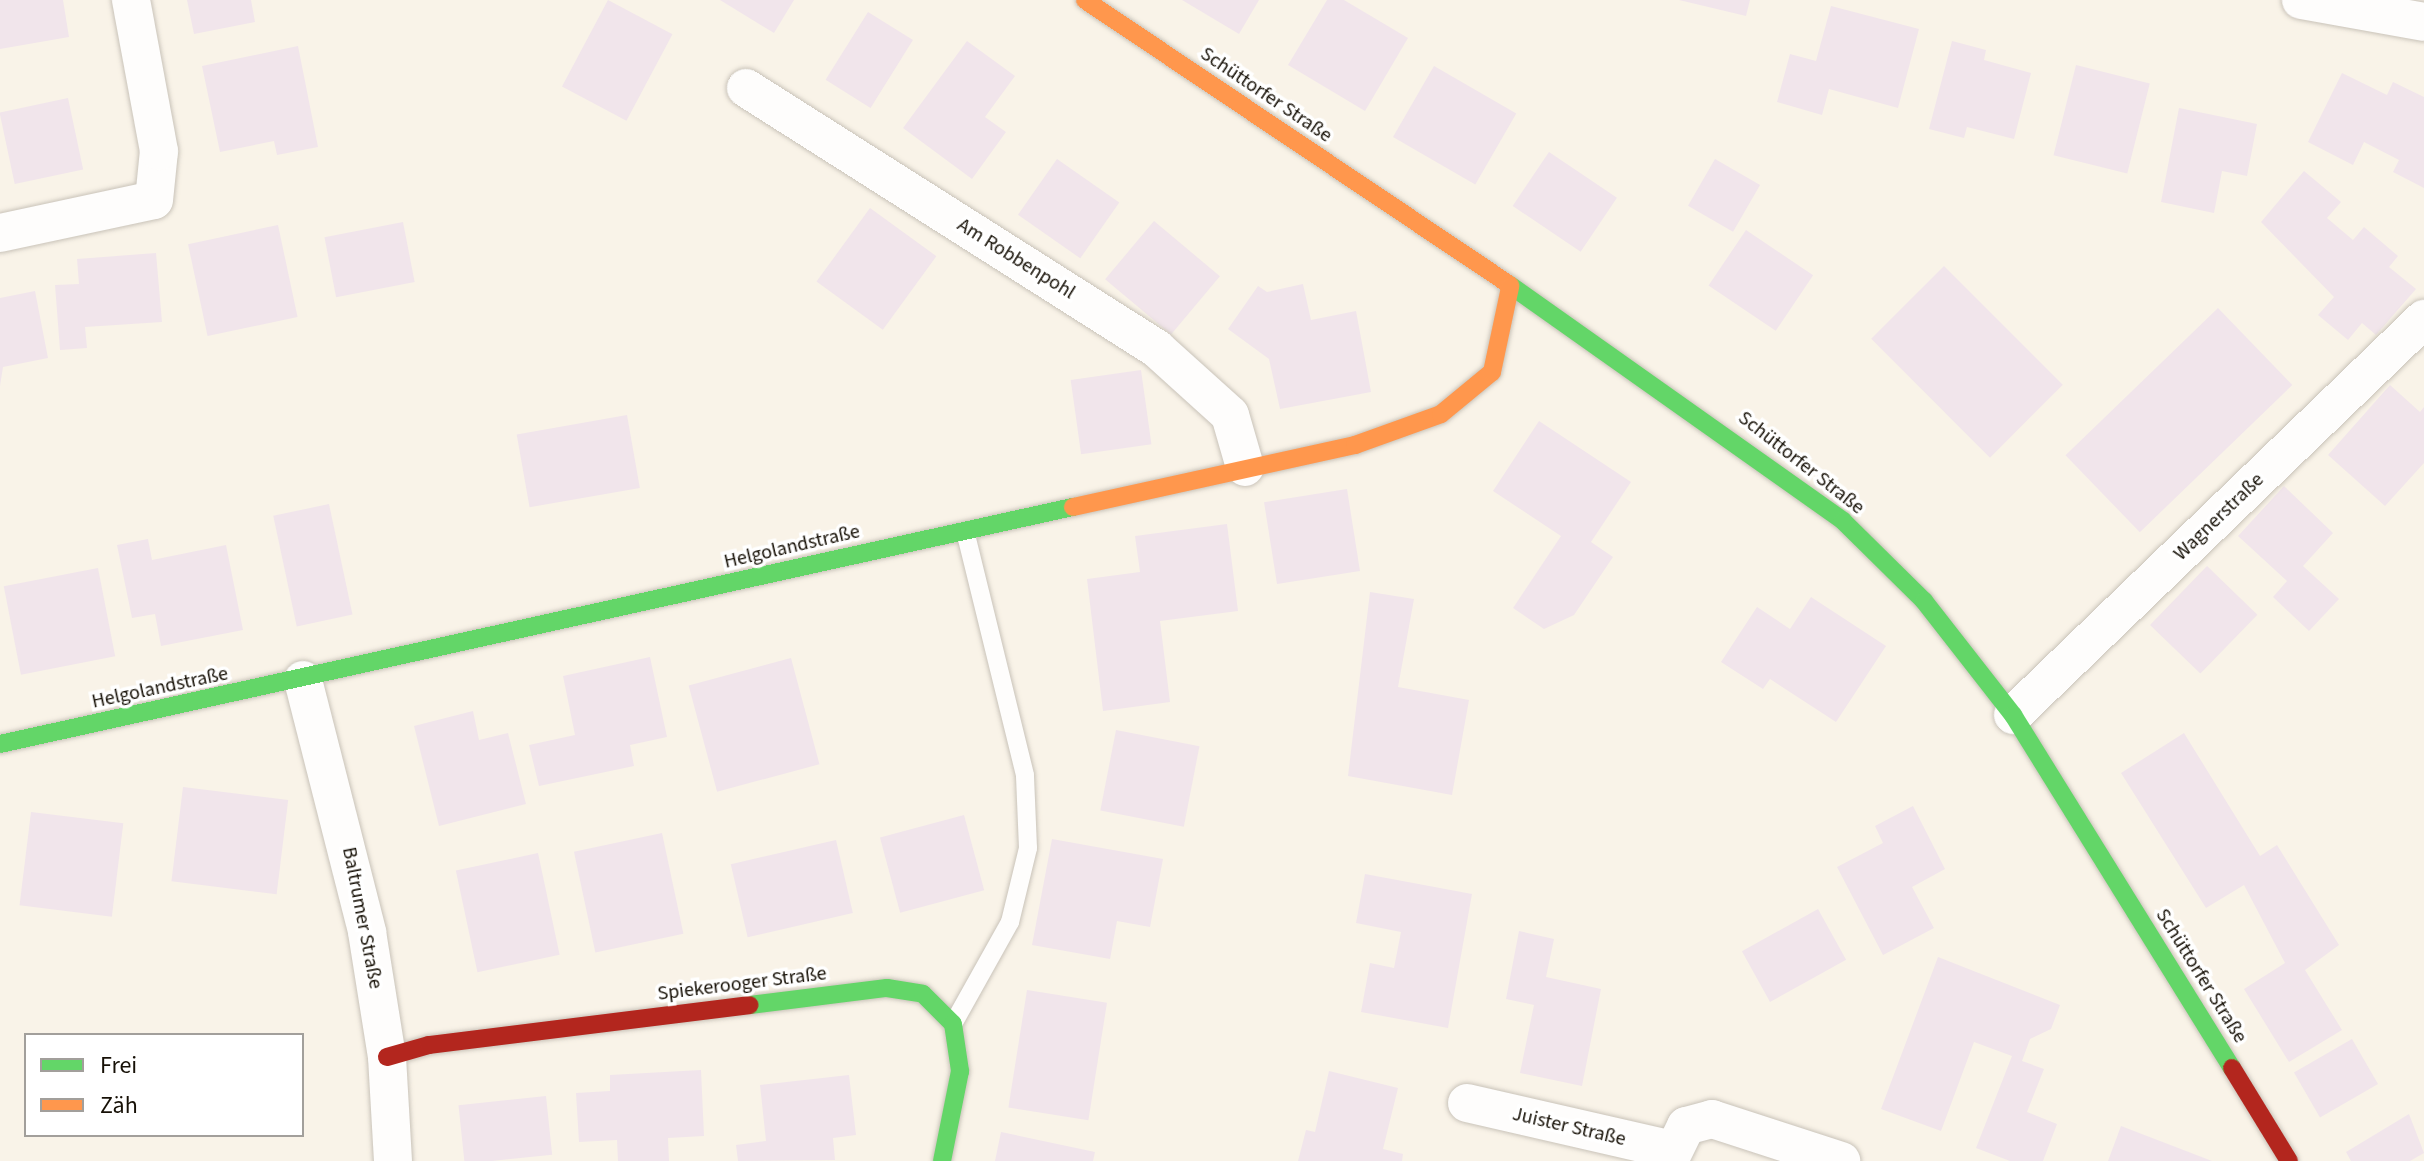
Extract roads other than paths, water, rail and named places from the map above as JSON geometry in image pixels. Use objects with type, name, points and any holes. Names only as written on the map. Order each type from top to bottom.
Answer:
[{"type":"street","points":[[0,233],[154,200],[159,151],[131,0]]},
{"type":"street","name":"Schüttorfer Straße","points":[[1085,0],[1510,287],[1843,521],[1924,601],[2013,715],[2289,1161]]},
{"type":"street","points":[[2301,0],[2424,22]]},
{"type":"street","name":"Am Robbenpohl","points":[[746,88],[1157,349],[1230,415],[1245,467]]},
{"type":"street","name":"Helgolandstraße","points":[[0,744],[303,680],[1245,467],[1355,445],[1441,414],[1492,372],[1510,287]]},
{"type":"street","name":"Wagnerstraße","points":[[2013,715],[2424,319]]},
{"type":"street","name":"Baltrumer Straße","points":[[303,680],[343,823],[387,1057],[393,1161]]},
{"type":"street","name":"Spiekerooger Straße","points":[[387,1057],[429,1045],[887,988],[923,994],[953,1024]]},
{"type":"street","points":[[942,1161],[960,1071],[953,1024]]},
{"type":"street","name":"Juister Straße","points":[[1467,1103],[1670,1156],[1686,1126],[1712,1119],[1841,1161]]},
{"type":"lane","points":[[953,1024],[1010,922],[1028,848],[1025,775],[965,531]]}]
